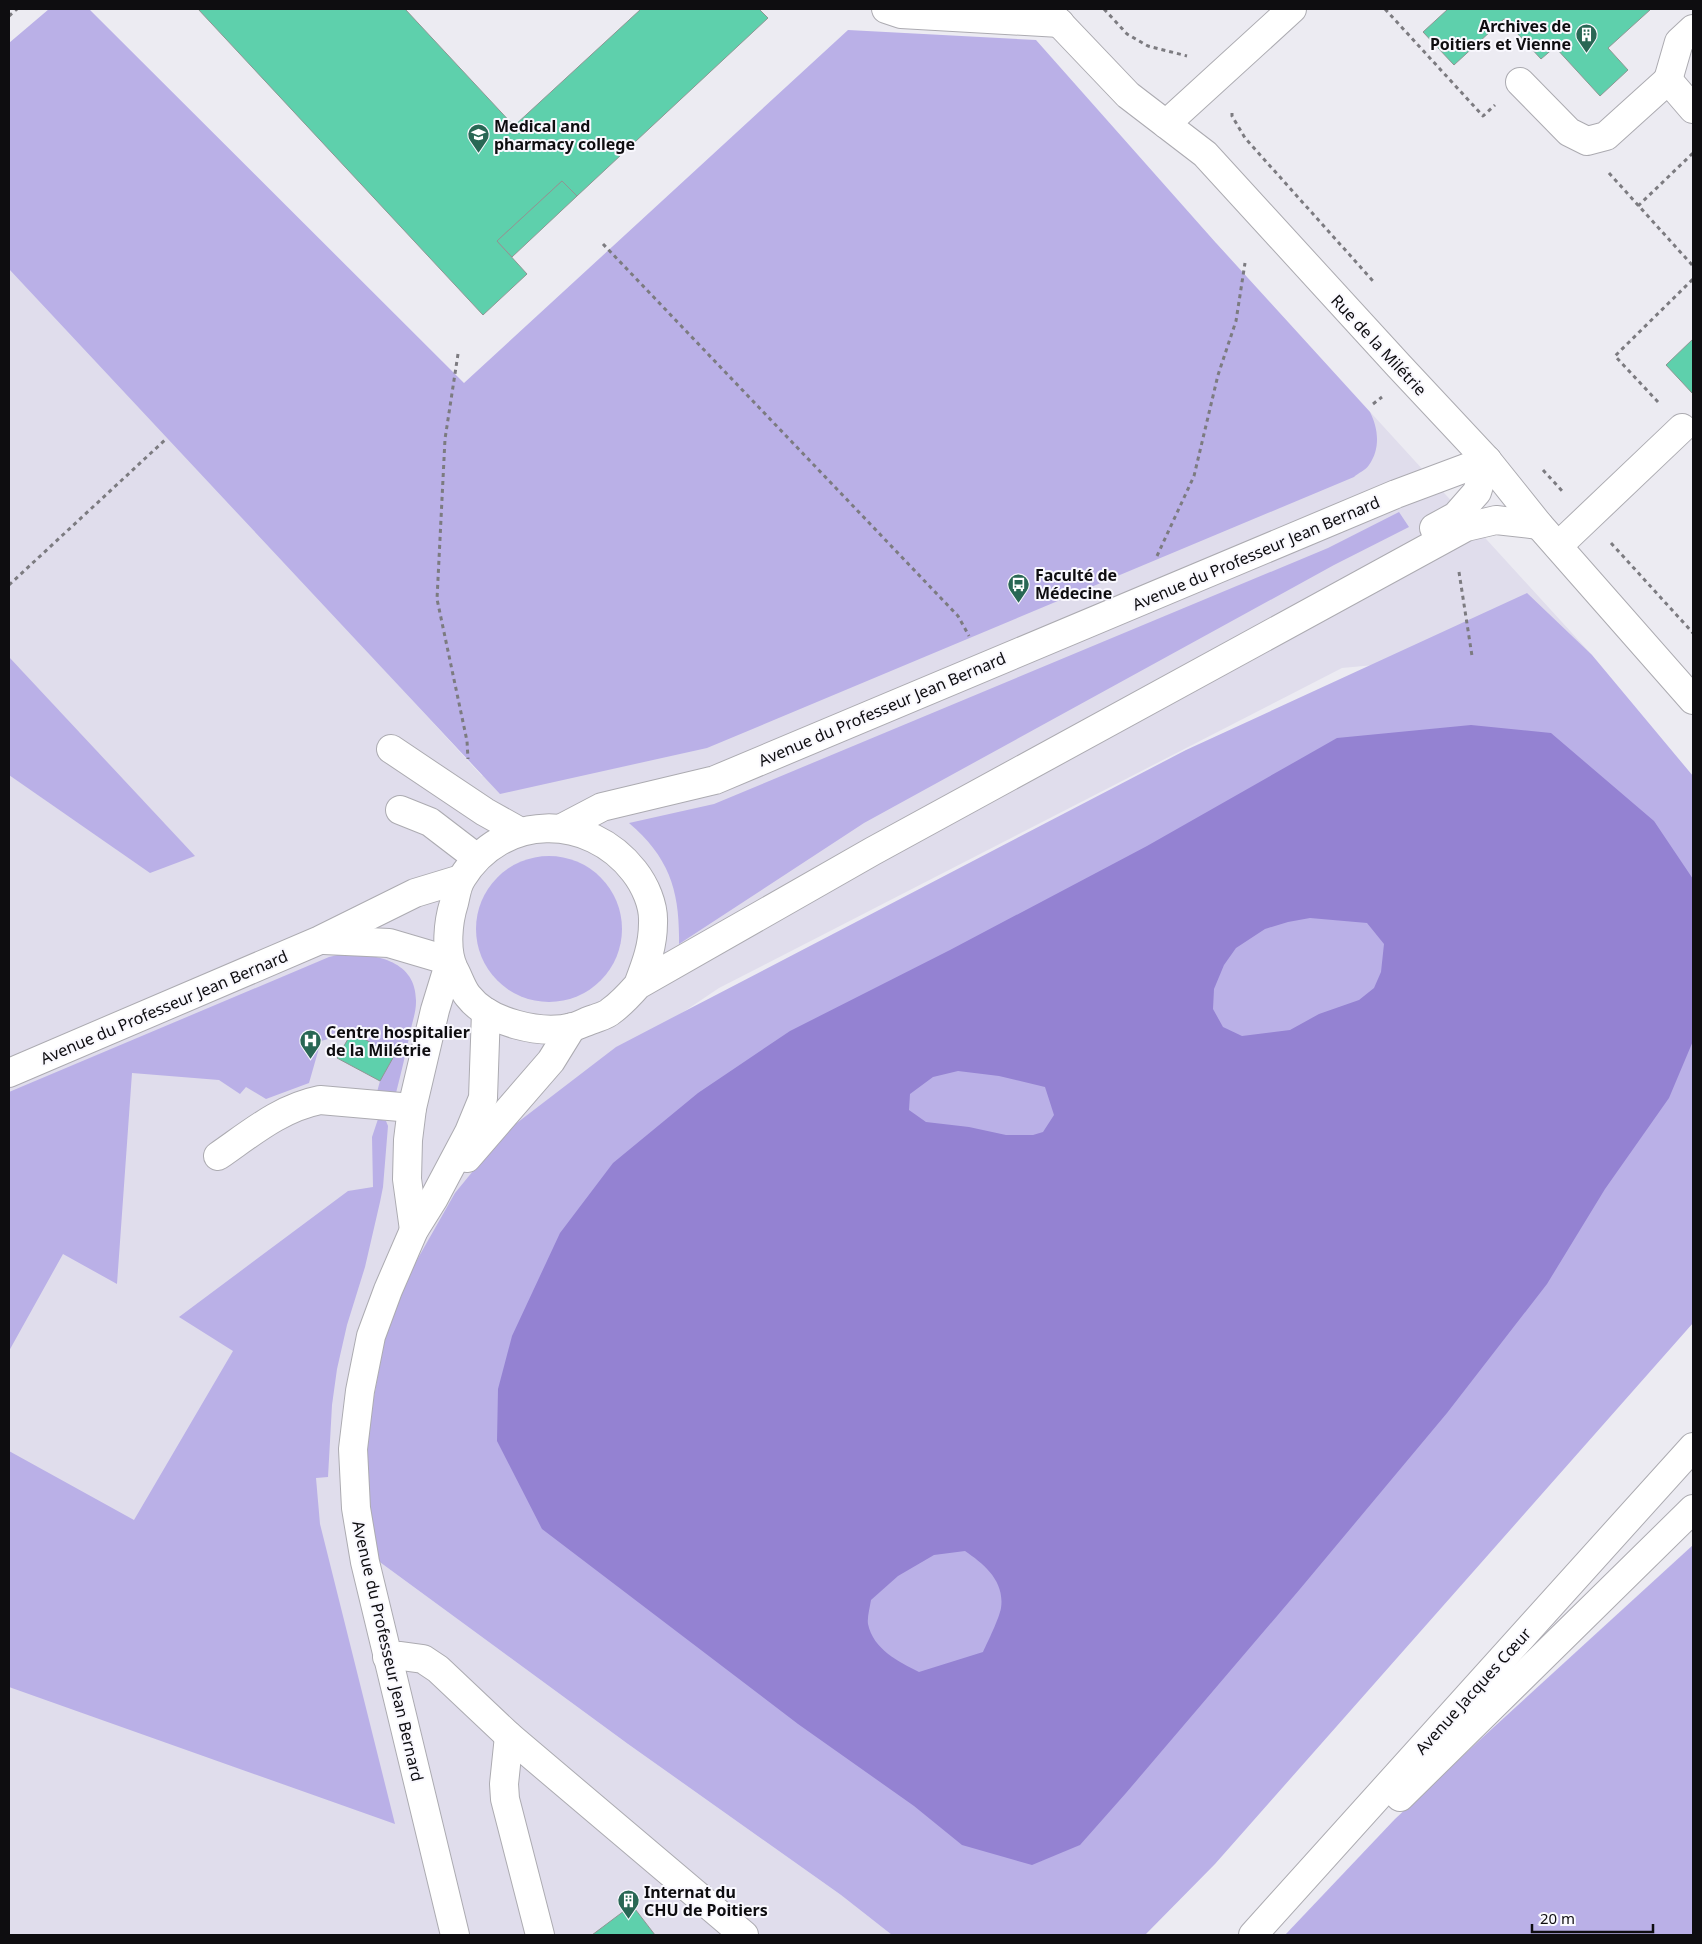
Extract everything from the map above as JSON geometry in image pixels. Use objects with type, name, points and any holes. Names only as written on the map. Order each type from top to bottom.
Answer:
[{"type":"street","points":[[886,9],[901,14],[1053,16]]},
{"type":"street","points":[[1166,124],[1292,9]]},
{"type":"street","name":"Rue de la Milétrie","points":[[1053,16],[1128,95],[1205,154],[1487,460],[1539,525],[1693,700]]},
{"type":"street","points":[[1520,82],[1568,132],[1587,142],[1606,136],[1668,80],[1679,42],[1693,29]]},
{"type":"street","points":[[1668,80],[1693,109]]},
{"type":"street","points":[[1558,546],[1682,428]]},
{"type":"street","name":"Avenue du Professeur Jean Bernard","points":[[1216,663],[1248,627],[1456,516],[1477,492],[1487,460]]},
{"type":"street","name":"Avenue du Professeur Jean Bernard","points":[[562,828],[602,807],[715,780],[1369,506],[1487,460]]},
{"type":"street","name":"Avenue du Professeur Jean Bernard","points":[[469,868],[449,918],[450,961],[468,996],[486,1012],[514,1024],[542,1029],[572,1027],[610,1012],[638,985],[872,851],[1466,527],[1496,520],[1539,525]]},
{"type":"street","points":[[391,749],[485,812],[519,831]]},
{"type":"street","points":[[400,810],[430,822],[469,868]]},
{"type":"street","name":"Avenue du Professeur Jean Bernard","points":[[9,1073],[320,940],[469,868],[497,842],[519,831],[536,828],[562,828],[598,839],[623,857],[645,885],[654,921],[651,952],[638,985]]},
{"type":"street","name":"Avenue du Professeur Jean Bernard","points":[[320,940],[389,943],[450,961]]},
{"type":"street","points":[[414,1230],[407,1180],[408,1140],[412,1108],[435,1010],[450,961]]},
{"type":"street","name":"Avenue du Professeur Jean Bernard","points":[[455,1935],[365,1562],[356,1508],[353,1449],[360,1391],[371,1336],[388,1290],[414,1230],[434,1198],[469,1132],[483,1098],[486,1012]]},
{"type":"street","name":"Avenue du Professeur Jean Bernard","points":[[434,1198],[551,1061],[572,1027]]},
{"type":"street","points":[[218,1156],[278,1114],[308,1102],[325,1101],[412,1108]]},
{"type":"street","name":"Avenue Jacques Cœur","points":[[1253,1935],[1693,1447]]},
{"type":"street","name":"Avenue Jacques Cœur","points":[[1260,1935],[1693,1509]]},
{"type":"street","points":[[387,1657],[401,1656],[423,1659],[438,1669],[509,1736],[744,1935]]},
{"type":"street","points":[[509,1736],[504,1777],[506,1799],[540,1935]]},
{"type":"path","points":[[9,16],[17,9]]},
{"type":"path","points":[[1104,9],[1127,34]]},
{"type":"path","points":[[1385,9],[1483,116],[1520,82]]},
{"type":"path","points":[[1587,142],[1599,162],[1693,266]]},
{"type":"path","points":[[1638,206],[1693,153]]},
{"type":"path","points":[[603,244],[958,616],[972,641]]},
{"type":"path","points":[[1156,557],[1194,476],[1218,375],[1236,321],[1245,263]]},
{"type":"path","points":[[1682,428],[1615,356],[1693,279]]},
{"type":"path","points":[[457,793],[466,774],[467,741],[437,599],[445,439],[458,354]]},
{"type":"path","points":[[9,585],[166,439]]},
{"type":"path","points":[[1458,572],[1472,656]]},
{"type":"shaded area","points":[[49,9],[89,9],[464,383],[848,30],[1036,40],[1216,243],[1370,412],[1377,438],[1373,458],[1368,467],[1354,477],[707,748],[500,794],[9,269],[9,43]]},
{"type":"shaded area","name":"Centre hospitalier de la Milétrie","points":[[1216,243],[1592,655],[1472,656],[1342,668],[719,988],[505,1132],[385,1337],[372,1407],[364,1473],[377,1560],[628,1744],[841,1895],[892,1935],[9,1935],[9,262],[482,776]]},
{"type":"shaded area","points":[[1399,512],[1409,527],[1334,565],[864,823],[679,944],[677,908],[670,877],[654,849],[629,823],[714,804],[1328,548]]},
{"type":"shaded area","points":[[1527,593],[1592,655],[1693,776],[1693,1323],[1215,1864],[1145,1935],[892,1935],[841,1895],[628,1744],[377,1560],[364,1473],[372,1407],[385,1337],[405,1281],[455,1193],[505,1132],[616,1047],[1186,750]]},
{"type":"shaded area","points":[[9,657],[195,856],[150,873],[9,775]]},
{"type":"shaded area","points":[[1471,725],[1551,733],[1654,821],[1693,879],[1693,1041],[1669,1098],[1605,1189],[1547,1284],[1447,1413],[1300,1589],[1080,1845],[1032,1865],[962,1845],[914,1806],[798,1724],[542,1529],[497,1441],[498,1389],[512,1336],[560,1233],[613,1163],[698,1093],[790,1031],[950,950],[1147,846],[1337,738]],"holes":[[[1310,918],[1367,923],[1384,944],[1381,972],[1374,988],[1359,1000],[1319,1014],[1290,1030],[1242,1036],[1223,1027],[1213,1009],[1214,989],[1224,965],[1236,948],[1265,929]],[[958,1071],[999,1076],[1045,1087],[1054,1115],[1043,1132],[1033,1135],[1006,1135],[969,1127],[926,1122],[909,1110],[910,1094],[933,1077]],[[965,1551],[979,1562],[992,1574],[1000,1590],[1001,1608],[983,1652],[919,1672],[895,1659],[881,1648],[871,1633],[868,1615],[871,1600],[898,1576],[934,1555]]]},
{"type":"shaded area","points":[[549,856],[563,857],[577,862],[590,868],[601,877],[610,888],[616,901],[621,915],[621,943],[616,957],[610,970],[601,981],[590,990],[577,996],[563,1001],[549,1002],[535,1001],[521,996],[508,990],[497,981],[488,970],[482,957],[477,943],[476,929],[477,915],[482,901],[488,888],[497,877],[508,868],[521,862],[535,857]]},
{"type":"shaded area","points":[[346,953],[371,956],[393,963],[403,969],[410,977],[415,988],[415,1010],[396,1093],[377,1092],[380,1081],[394,1056],[352,1032],[321,1041],[309,1083],[266,1099],[246,1087],[240,1094],[219,1080],[132,1073],[117,1284],[63,1254],[9,1351],[9,1092],[329,957]]},
{"type":"shaded area","points":[[378,1119],[386,1121],[388,1126],[383,1187],[365,1267],[347,1325],[337,1369],[332,1405],[328,1477],[316,1478],[320,1524],[395,1824],[9,1687],[9,1451],[134,1520],[233,1351],[179,1317],[348,1191],[373,1187],[372,1137]]},
{"type":"shaded area","points":[[1693,1545],[1693,1935],[1285,1935],[1395,1819]]},
{"type":"building","name":"Medical and pharmacy college","points":[[198,9],[405,9],[514,126],[641,9],[759,9],[768,18],[577,196],[562,181],[497,241],[527,274],[483,315]]},
{"type":"building","name":"Archives de Poitiers et Vienne","points":[[1448,9],[1651,9],[1608,48],[1628,70],[1600,96],[1555,47],[1541,59],[1504,19],[1454,65],[1423,32]]},
{"type":"building","points":[[562,181],[577,196],[512,257],[497,241]]},
{"type":"building","points":[[1693,339],[1693,394],[1666,365]]},
{"type":"building","points":[[352,1032],[394,1056],[380,1081],[337,1058]]},
{"type":"building","name":"Internat du CHU de Poitiers","points":[[632,1905],[655,1935],[592,1935]]},
{"type":"place","name":"Archives de Poitiers et Vienne","points":[[1587,54]]},
{"type":"place","name":"Medical and pharmacy college","points":[[478,154]]},
{"type":"place","name":"Faculté de Médecine","points":[[1019,603]]},
{"type":"place","name":"Centre hospitalier de la Milétrie","points":[[310,1060]]},
{"type":"place","name":"Internat du CHU de Poitiers","points":[[628,1920]]}]
